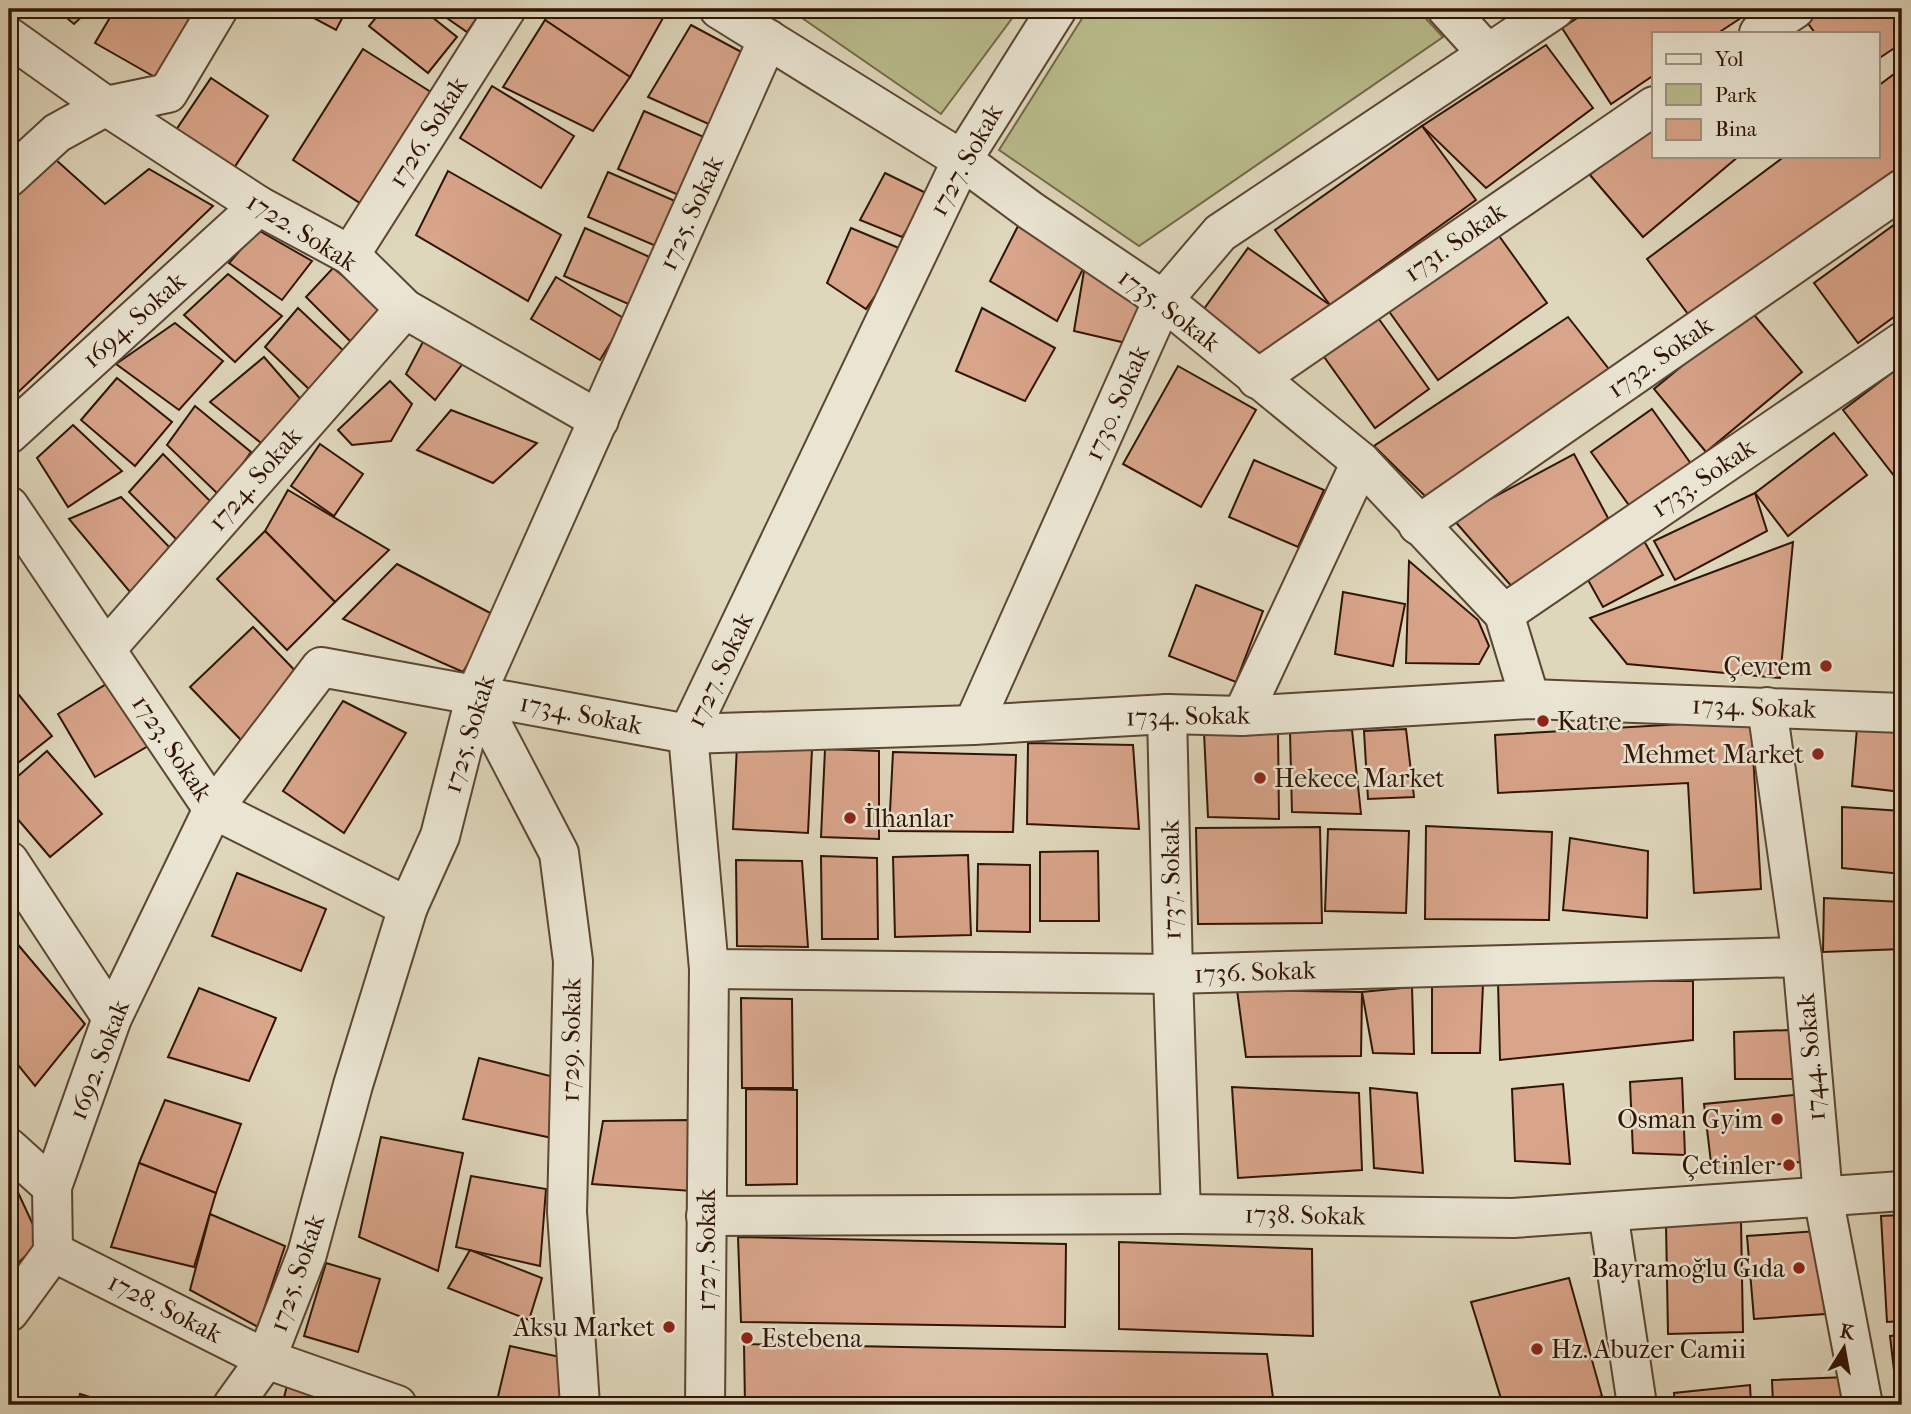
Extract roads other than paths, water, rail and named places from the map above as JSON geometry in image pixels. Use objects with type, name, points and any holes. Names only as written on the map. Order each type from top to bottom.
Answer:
[{"type":"street","points":[[9,177],[57,133],[106,106],[168,93],[218,9]]},
{"type":"street","name":"1726. Sokak","points":[[350,255],[506,9]]},
{"type":"street","name":"1735. Sokak","points":[[719,9],[962,160],[1031,211],[1163,300],[1361,462],[1504,614],[1530,699]]},
{"type":"street","name":"1727. Sokak","points":[[705,1405],[709,969],[688,734],[962,160],[1057,9]]},
{"type":"street","points":[[1447,9],[1488,54]]},
{"type":"street","name":"1730. Sokak","points":[[973,726],[1163,300],[1220,233],[1555,9]]},
{"type":"street","points":[[1760,32],[1795,9]]},
{"type":"street","name":"1722. Sokak","points":[[9,37],[106,106],[259,206],[350,255],[405,309],[599,420]]},
{"type":"street","name":"1725. Sokak","points":[[233,1405],[266,1359],[307,1254],[353,1085],[408,908],[440,836],[476,694],[768,39]]},
{"type":"street","name":"1731. Sokak","points":[[1257,379],[1652,107]]},
{"type":"street","name":"1732. Sokak","points":[[1418,525],[1902,189]]},
{"type":"street","name":"1694. Sokak","points":[[9,434],[259,206]]},
{"type":"street","name":"1724. Sokak","points":[[106,649],[405,309]]},
{"type":"street","name":"1733. Sokak","points":[[1504,614],[1902,342]]},
{"type":"street","points":[[1242,716],[1361,462]]},
{"type":"street","name":"1723. Sokak","points":[[9,506],[213,809],[408,908]]},
{"type":"street","name":"1734. Sokak","points":[[213,809],[321,667],[688,734],[973,726],[1167,714],[1242,716],[1530,699],[1902,713]]},
{"type":"street","name":"1729. Sokak","points":[[476,694],[559,853],[573,961],[567,1212],[580,1405]]},
{"type":"street","name":"1744. Sokak","points":[[1767,707],[1802,957],[1823,1196],[1863,1405]]},
{"type":"street","name":"1737. Sokak","points":[[1167,714],[1172,974],[1181,1214]]},
{"type":"street","name":"1692. Sokak","points":[[53,1252],[52,1187],[112,1018],[213,809]]},
{"type":"street","points":[[9,861],[112,1018]]},
{"type":"street","name":"1736. Sokak","points":[[709,969],[1172,974],[1802,957]]},
{"type":"street","points":[[9,1148],[52,1187]]},
{"type":"street","name":"1738. Sokak","points":[[706,1216],[1181,1214],[1513,1218],[1902,1191]]},
{"type":"street","points":[[1608,1212],[1637,1405]]},
{"type":"street","points":[[9,1312],[53,1252]]},
{"type":"street","name":"1728. Sokak","points":[[53,1252],[266,1359],[397,1405]]},
{"type":"place","name":"Çevrem","points":[[1826,666]]},
{"type":"place","name":"Katre","points":[[1543,721]]},
{"type":"place","name":"Mehmet Market","points":[[1818,754]]},
{"type":"place","name":"Hekece Market","points":[[1260,778]]},
{"type":"place","name":"İlhanlar","points":[[850,818]]},
{"type":"place","name":"Osman Gyim","points":[[1777,1119]]},
{"type":"place","name":"Çetinler","points":[[1789,1165]]},
{"type":"place","name":"Bayramoğlu Gıda","points":[[1799,1268]]},
{"type":"place","name":"Aksu Market","points":[[669,1327]]},
{"type":"place","name":"Estebena","points":[[747,1338]]},
{"type":"place","name":"Hz. Abuzer Camii","points":[[1537,1349]]}]
